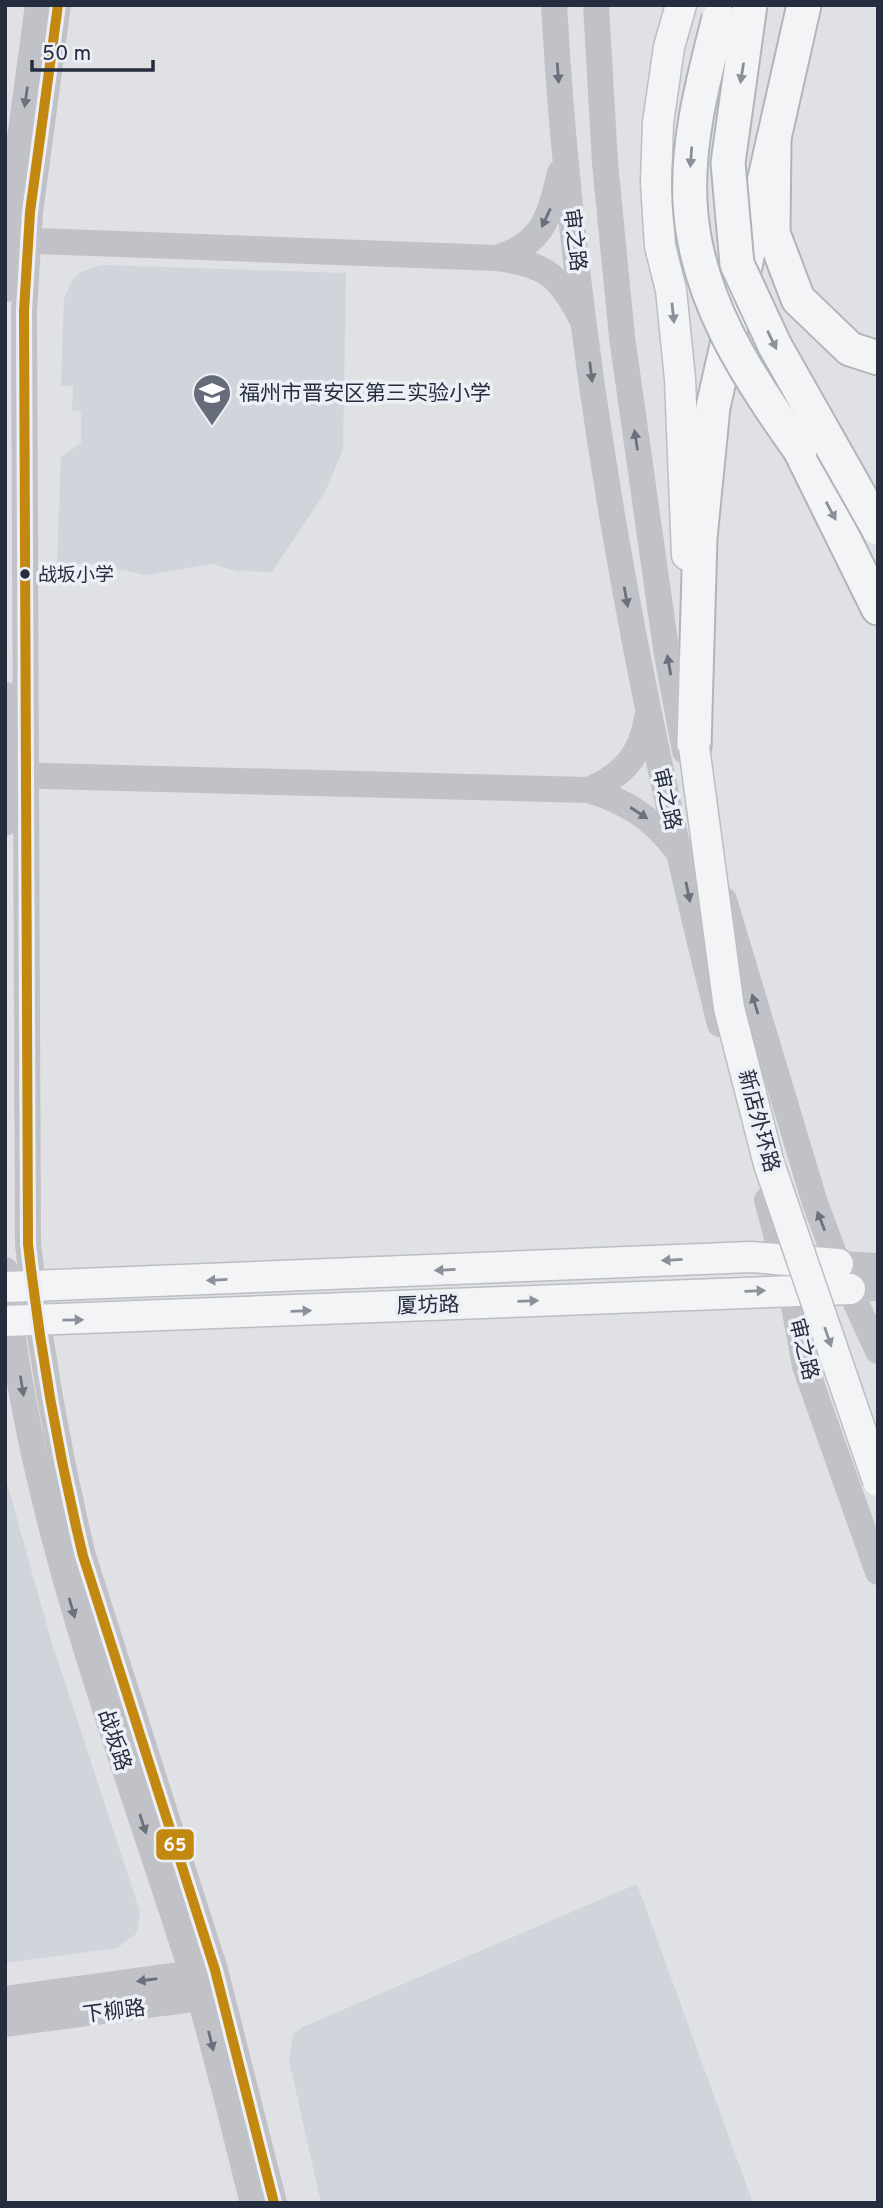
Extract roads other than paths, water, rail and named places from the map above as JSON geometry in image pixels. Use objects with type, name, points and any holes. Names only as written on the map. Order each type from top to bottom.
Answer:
[{"type":"highway","points":[[750,5],[728,163],[737,264],[775,346],[870,509],[878,528]]},
{"type":"highway","points":[[694,747],[700,538],[713,407],[804,5]]},
{"type":"highway","points":[[720,12],[698,100],[691,155],[690,203],[701,266],[727,338],[759,393],[800,450],[878,608]]},
{"type":"highway","points":[[774,138],[773,233],[798,299],[850,349],[878,358]]},
{"type":"main road","name":"战坂路","points":[[38,5],[6,309],[12,776],[27,1214],[13,1283],[27,1419],[69,1597],[207,1984],[274,2203]]},
{"type":"main road","name":"战坂路","points":[[14,240],[58,5]]},
{"type":"main road","name":"审之路","points":[[554,5],[564,156],[605,478],[648,711],[679,852],[754,1157],[784,1260],[805,1366],[878,1572]]},
{"type":"main road","name":"审之路","points":[[596,5],[605,163],[622,337],[666,649],[688,771],[815,1203],[855,1280],[878,1351]]},
{"type":"main road","name":"新店外环路","points":[[681,5],[670,47],[658,123],[656,183],[660,246],[671,290],[680,379],[694,747],[729,1008],[769,1164],[878,1481]]},
{"type":"main road","points":[[497,258],[529,244],[538,234],[554,199],[564,156]]},
{"type":"main road","points":[[14,240],[497,258],[532,264],[553,276],[571,300],[586,328]]},
{"type":"main road","points":[[588,790],[613,777],[635,757],[644,736],[648,711]]},
{"type":"main road","name":"战坂路","points":[[5,823],[12,776]]},
{"type":"main road","points":[[12,776],[588,790],[612,797],[633,808],[653,822],[679,852]]},
{"type":"main road","name":"厦坊路","points":[[13,1283],[751,1256],[784,1260],[855,1280]]},
{"type":"main road","points":[[855,1280],[878,1266]]},
{"type":"main road","name":"厦坊路","points":[[18,1321],[791,1290],[855,1280]]},
{"type":"main road","name":"战坂路","points":[[207,1984],[253,2203]]},
{"type":"main road","name":"下柳路","points":[[5,1999],[207,1984]]},
{"type":"main road","name":"下柳路","points":[[5,2024],[207,1984]]},
{"type":"place","name":"福州市晋安区第三实验小学","points":[[212,427]]},
{"type":"place","name":"战坂小学","points":[[25,574]]}]
